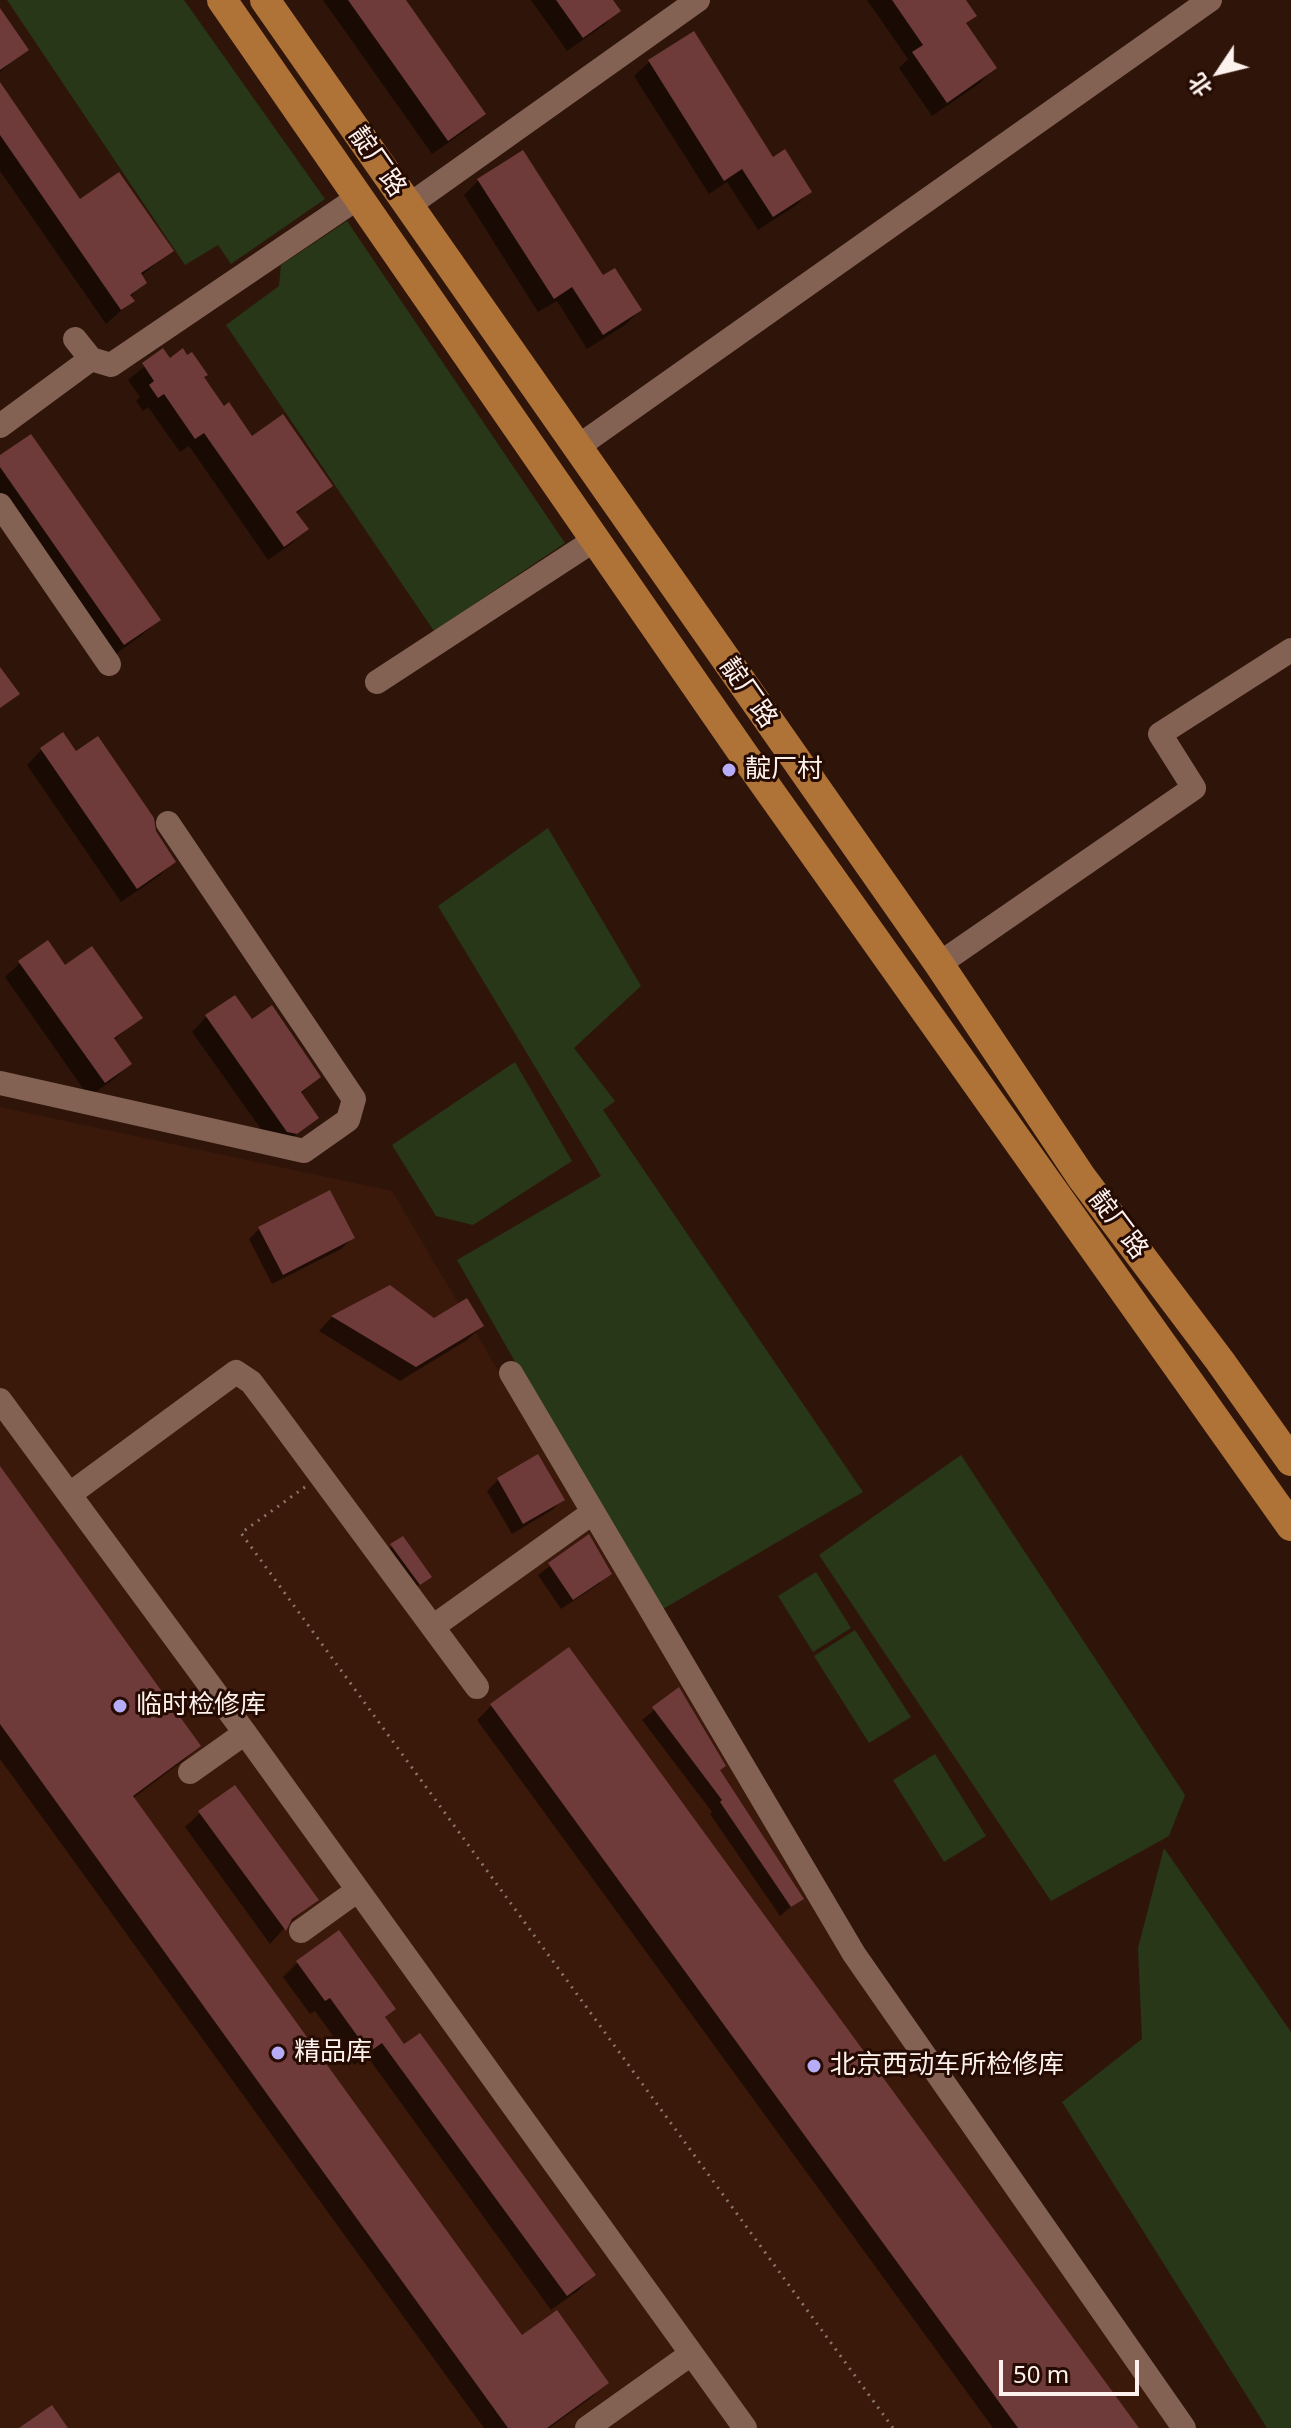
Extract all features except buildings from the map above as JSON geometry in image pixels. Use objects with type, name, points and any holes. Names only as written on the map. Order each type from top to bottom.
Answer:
[{"type":"main road","points":[[222,0],[744,755],[1291,1526]]},
{"type":"main road","name":"靛厂路","points":[[265,0],[939,964],[1082,1178],[1291,1461]]},
{"type":"street","points":[[408,206],[698,0]]},
{"type":"street","points":[[576,448],[1210,0]]},
{"type":"street","points":[[75,339],[91,359],[111,365],[359,197]]},
{"type":"street","points":[[0,426],[91,359]]},
{"type":"street","points":[[0,505],[109,664]]},
{"type":"street","points":[[377,682],[596,539]]},
{"type":"street","points":[[939,964],[1194,788],[1160,734],[1291,650]]},
{"type":"street","points":[[0,1083],[304,1151],[348,1120],[354,1099],[168,823]]},
{"type":"street","points":[[70,1494],[236,1372],[251,1382],[477,1687]]},
{"type":"street","points":[[511,1373],[854,1954],[1184,2428]]},
{"type":"street","points":[[0,1400],[245,1733],[745,2428]]},
{"type":"street","points":[[434,1626],[592,1513]]},
{"type":"street","points":[[190,1772],[245,1733]]},
{"type":"street","points":[[301,1931],[358,1890]]},
{"type":"street","points":[[587,2428],[691,2354]]},
{"type":"path","points":[[321,1475],[241,1533],[893,2428]]},
{"type":"shaded area","points":[[0,1107],[392,1191],[839,1948],[1190,2428],[0,2428]]},
{"type":"green space","points":[[7,0],[184,0],[325,199],[231,264],[218,245],[185,265]]},
{"type":"green space","points":[[347,221],[565,543],[434,631],[226,325],[279,286],[281,265]]},
{"type":"green space","points":[[548,828],[641,986],[574,1048],[615,1101],[603,1110],[863,1492],[658,1612],[457,1260],[601,1176],[438,906]]},
{"type":"green space","points":[[515,1062],[572,1161],[473,1225],[436,1216],[392,1145]]},
{"type":"green space","points":[[961,1455],[1185,1795],[1169,1836],[1051,1901],[819,1555]]},
{"type":"green space","points":[[816,1572],[851,1628],[813,1652],[778,1596]]},
{"type":"green space","points":[[855,1630],[911,1717],[869,1743],[814,1656]]},
{"type":"green space","points":[[935,1754],[986,1836],[944,1862],[893,1780]]},
{"type":"green space","points":[[1164,1848],[1291,2032],[1291,2428],[1267,2428],[1062,2102],[1142,2039],[1138,1948]]},
{"type":"place","name":"靛厂村","points":[[729,770]]},
{"type":"place","name":"临时检修库","points":[[120,1706]]},
{"type":"place","name":"精品库","points":[[278,2053]]},
{"type":"place","name":"北京西动车所检修库","points":[[814,2066]]}]
